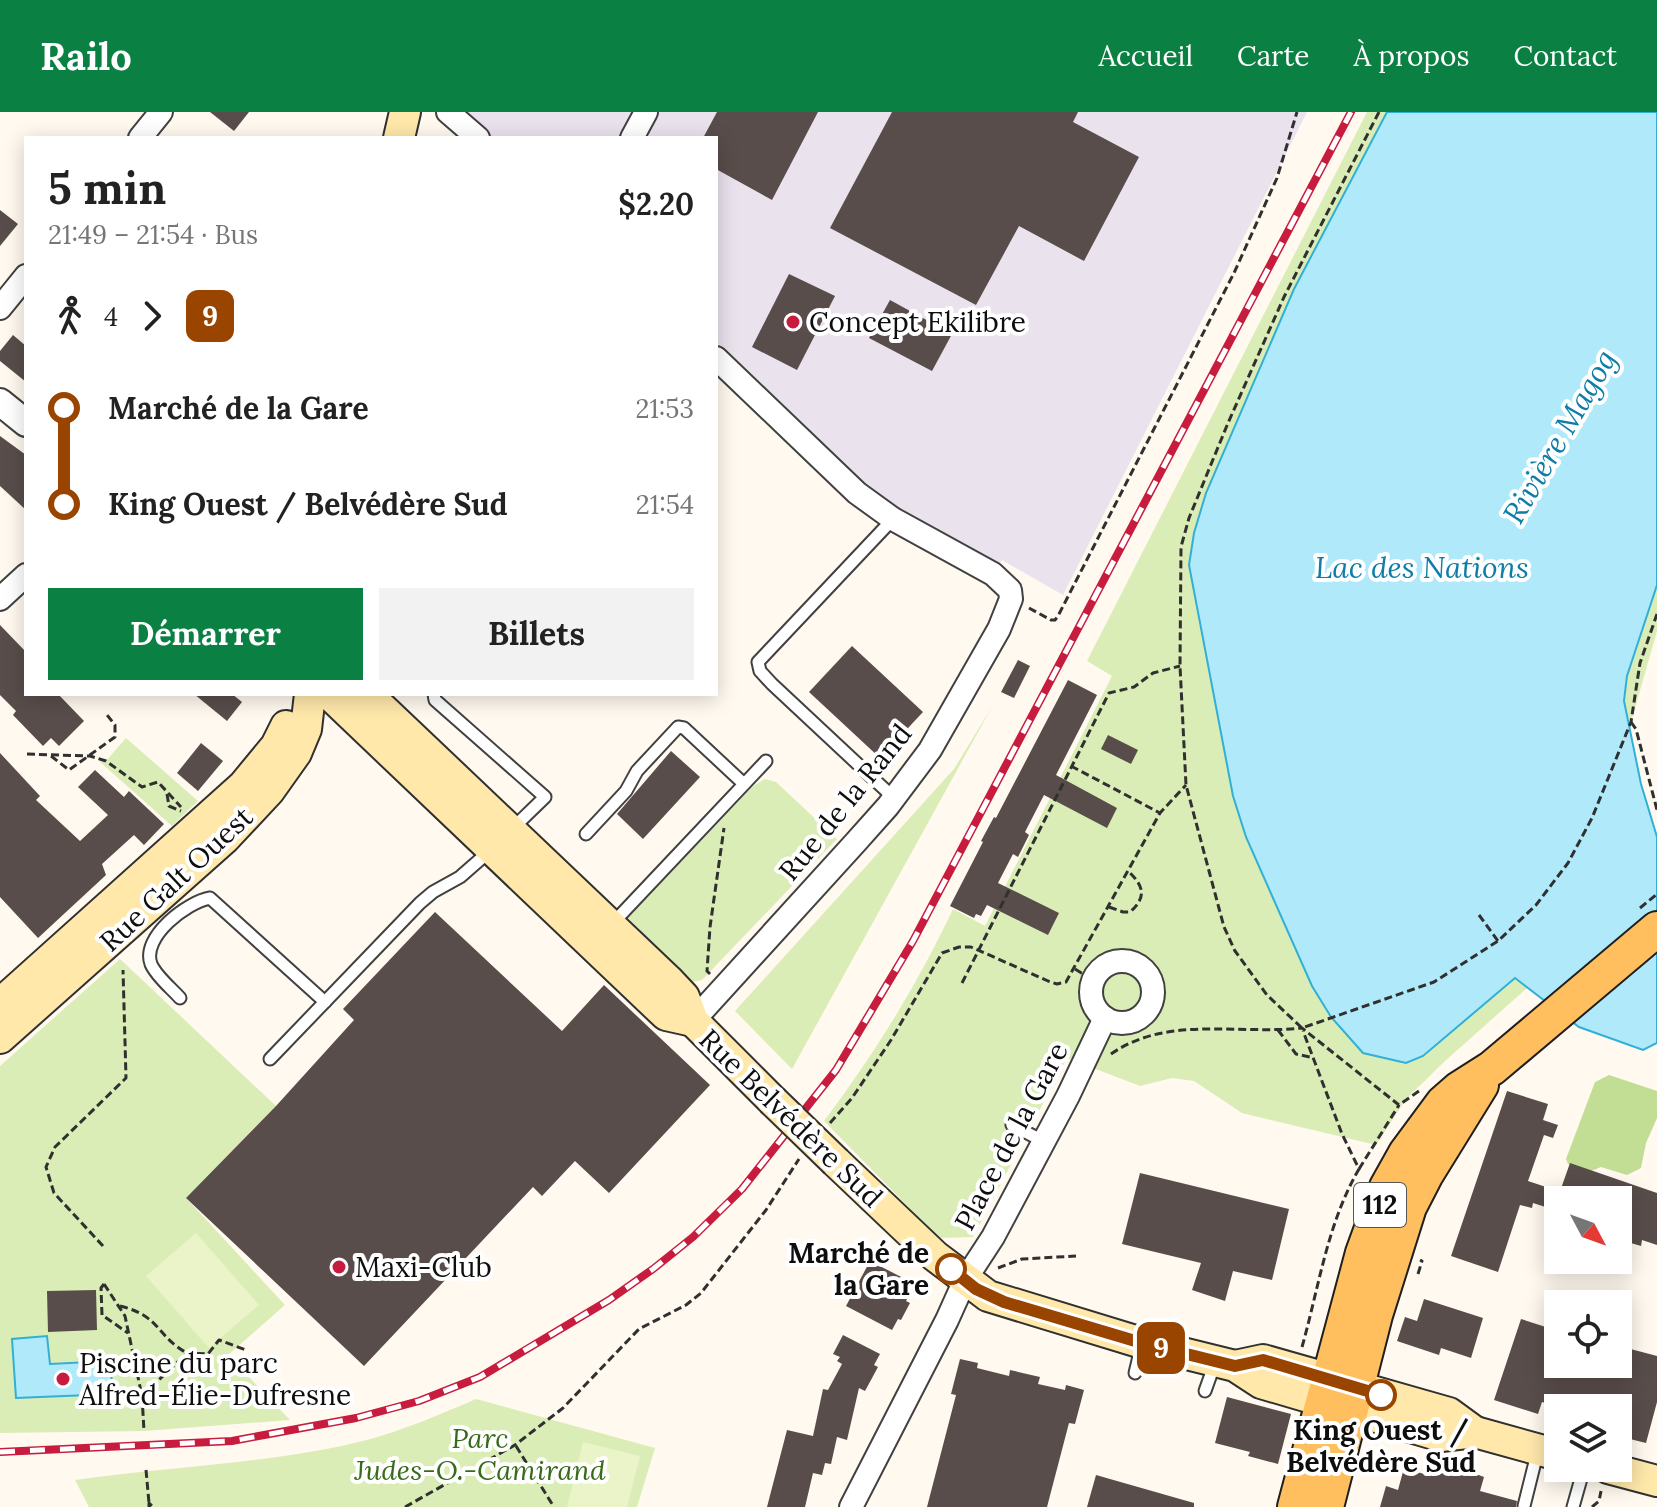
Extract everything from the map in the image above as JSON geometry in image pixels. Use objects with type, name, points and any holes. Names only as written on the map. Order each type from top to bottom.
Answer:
[{"type":"main road","points":[[399,136],[405,112]]},
{"type":"main road","name":"Rue Galt Ouest","points":[[0,1004],[243,786],[276,746],[296,696]]},
{"type":"main road","name":"Rue Galt Ouest","points":[[0,1038],[225,838],[262,799],[296,753],[306,729],[310,696]]},
{"type":"main road","name":"Rue Belvédère Sud","points":[[331,696],[501,840],[611,925],[684,997],[693,1021],[772,1100],[896,1220],[988,1296],[1142,1343],[1229,1361],[1263,1360],[1296,1370],[1340,1394]]},
{"type":"main road","name":"Rue Belvédère Sud","points":[[369,696],[666,1015],[693,1021]]},
{"type":"main road","name":"112","points":[[1326,1507],[1340,1394],[1363,1253],[1387,1187],[1406,1153],[1443,1103],[1492,1068],[1657,929]]},
{"type":"main road","name":"Rue Belvédère Sud","points":[[1229,1361],[1261,1383],[1340,1394]]},
{"type":"main road","points":[[1340,1394],[1449,1413],[1475,1432],[1544,1451]]},
{"type":"main road","name":"112","points":[[1295,1507],[1340,1394]]},
{"type":"main road","points":[[1632,1474],[1657,1481]]},
{"type":"street","points":[[142,136],[161,112]]},
{"type":"street","points":[[448,112],[476,136]]},
{"type":"street","points":[[633,136],[646,112]]},
{"type":"street","points":[[0,308],[24,278]]},
{"type":"street","points":[[718,360],[857,493],[893,519],[993,574],[1010,590],[1011,599]]},
{"type":"street","points":[[0,402],[24,421]]},
{"type":"street","points":[[0,599],[24,577]]},
{"type":"street","name":"Rue de la Rand","points":[[693,1021],[894,798],[937,736],[999,629],[1011,599]]},
{"type":"street","points":[[1126,961],[1144,970],[1150,978],[1152,998],[1142,1015],[1124,1023],[1105,1018],[1092,1001],[1084,974],[1126,961]]},
{"type":"street","name":"Place de la Gare","points":[[851,1507],[965,1280],[993,1237],[1093,1048],[1105,1018]]},
{"type":"lane","points":[[893,519],[758,662],[766,678],[894,798]]},
{"type":"lane","points":[[270,1059],[420,903],[460,877],[545,797],[435,700],[434,696]]},
{"type":"lane","points":[[586,834],[626,791],[637,771],[678,727],[684,728],[744,784]]},
{"type":"lane","points":[[611,925],[766,761]]},
{"type":"lane","points":[[180,998],[152,967],[152,942],[194,902],[210,898],[325,1002]]},
{"type":"lane","points":[[1012,1125],[1043,1141]]},
{"type":"lane","points":[[1135,1373],[1142,1343]]},
{"type":"lane","points":[[1205,1391],[1229,1361]]},
{"type":"lane","points":[[1524,1506],[1544,1461]]},
{"type":"lane","points":[[1573,1507],[1580,1482]]},
{"type":"path","points":[[1011,599],[1051,620],[1058,616],[1234,273],[1277,178],[1297,112]]},
{"type":"path","points":[[1379,112],[1284,297],[1189,518],[1181,547],[1180,666],[1186,785],[1224,927],[1235,951],[1249,973],[1302,1028],[1399,1105]]},
{"type":"path","points":[[1093,1048],[1111,1054],[1130,1041],[1168,1030],[1302,1028],[1318,1020],[1411,992],[1456,970],[1498,941],[1536,905],[1568,863],[1592,818],[1631,722],[1640,663],[1657,614]]},
{"type":"path","points":[[962,983],[1109,693],[1134,687],[1153,673],[1180,666]]},
{"type":"path","points":[[50,755],[69,770],[90,756],[115,737],[115,725],[107,715]]},
{"type":"path","points":[[1631,722],[1636,729],[1657,810]]},
{"type":"path","points":[[27,754],[90,756],[106,761],[142,787],[158,782],[166,790],[186,813],[169,806],[166,790]]},
{"type":"path","points":[[1071,766],[1160,813]]},
{"type":"path","points":[[722,989],[707,971],[724,830],[724,805]]},
{"type":"path","points":[[1109,907],[1130,912],[1141,901],[1141,886],[1128,871]]},
{"type":"path","points":[[1479,915],[1498,941]]},
{"type":"path","points":[[103,1246],[54,1193],[46,1167],[55,1147],[126,1078],[123,970]]},
{"type":"path","points":[[1302,1028],[1342,1134],[1359,1169]]},
{"type":"path","points":[[1278,1030],[1296,1054],[1312,1057]]},
{"type":"path","points":[[1296,1370],[1334,1226],[1359,1169],[1399,1105],[1426,1087]]},
{"type":"path","points":[[965,1280],[1022,1259],[1076,1256]]},
{"type":"path","points":[[129,1334],[102,1315],[101,1288],[104,1284],[125,1316],[129,1334],[142,1396],[144,1431]]},
{"type":"path","points":[[118,1306],[138,1311],[152,1319],[177,1347],[187,1353],[208,1354],[219,1340],[246,1350]]},
{"type":"path","points":[[142,1396],[187,1353]]},
{"type":"path","points":[[515,1445],[554,1507]]},
{"type":"path","points":[[146,1470],[150,1506]]},
{"type":"path","points":[[1592,1507],[1599,1501]]},
{"type":"shaded area","points":[[448,112],[1307,112],[1063,595],[1002,560],[993,574],[918,533],[718,360],[718,136],[476,136]]},
{"type":"green space","points":[[1367,112],[1387,112],[1294,289],[1194,533],[1189,565],[1233,796],[1246,837],[1312,986],[1331,1017],[1363,1053],[1406,1063],[1423,1056],[1515,978],[1527,988],[1406,1099],[1376,1145],[1242,1113],[1194,1081],[1172,1078],[1140,1086],[1067,1058],[973,1237],[939,1238],[824,1121],[894,1019],[953,909],[985,926],[1112,676],[1087,661]]},
{"type":"green space","points":[[1657,585],[1657,631],[1631,722],[1625,711],[1627,676]]},
{"type":"green space","points":[[993,705],[792,1069],[735,1011],[954,769]]},
{"type":"green space","points":[[126,738],[198,801],[172,826],[98,760],[106,761]]},
{"type":"green space","points":[[765,779],[776,782],[837,839],[702,980],[692,982],[628,918],[753,786]]},
{"type":"green space","points":[[120,959],[276,1106],[186,1198],[285,1305],[228,1355],[290,1420],[144,1431],[0,1433],[0,1066]]},
{"type":"green space","points":[[1609,1075],[1657,1091],[1657,1118],[1646,1143],[1641,1168],[1627,1175],[1601,1167],[1591,1171],[1568,1164],[1566,1159],[1595,1082]]},
{"type":"green space","points":[[196,1233],[259,1305],[209,1348],[146,1276]]},
{"type":"green space","name":"Parc Judes-O.-Camirand","points":[[476,1399],[655,1448],[637,1507],[89,1507],[75,1480],[258,1460],[331,1448],[395,1431]]},
{"type":"green space","points":[[583,1442],[640,1456],[627,1507],[567,1507]]},
{"type":"water","name":"Lac des Nations","points":[[1387,112],[1657,112],[1657,585],[1627,676],[1624,701],[1641,784],[1657,837],[1657,1043],[1643,1050],[1579,1027],[1515,978],[1423,1056],[1406,1063],[1363,1053],[1331,1017],[1312,986],[1246,837],[1233,796],[1189,565],[1194,533],[1206,493],[1294,289]]},
{"type":"water","name":"Piscine du parc Alfred-Élie-Dufresne","points":[[47,1336],[50,1364],[110,1361],[113,1394],[16,1398],[12,1339]]},
{"type":"building","points":[[210,112],[249,112],[234,131]]},
{"type":"building","points":[[717,112],[818,112],[772,200],[718,170],[718,136],[704,136]]},
{"type":"building","points":[[892,112],[1078,112],[1073,122],[1139,157],[1084,261],[1019,226],[976,305],[830,228]]},
{"type":"building","points":[[0,210],[18,224],[0,246]]},
{"type":"building","name":"Concept Ekilibre","points":[[789,274],[835,296],[797,370],[752,347]]},
{"type":"building","points":[[890,300],[952,334],[932,371],[869,338]]},
{"type":"building","points":[[13,335],[24,344],[24,380],[0,361],[0,351]]},
{"type":"building","points":[[0,436],[24,454],[24,508],[0,486]]},
{"type":"building","points":[[0,625],[24,650],[24,696],[60,696],[84,721],[59,746],[51,738],[43,746],[13,715],[16,711],[0,695]]},
{"type":"building","points":[[852,646],[923,712],[880,758],[809,692]]},
{"type":"building","points":[[1018,660],[1030,666],[1014,698],[1001,692]]},
{"type":"building","points":[[1068,680],[1097,695],[1056,775],[1117,808],[1107,828],[1044,795],[1025,832],[1029,835],[1018,857],[1013,854],[998,883],[1059,913],[1048,935],[987,905],[981,916],[976,914],[974,918],[950,906],[981,841]]},
{"type":"building","points":[[196,696],[234,696],[242,702],[227,721]]},
{"type":"building","points":[[1108,735],[1138,750],[1131,764],[1101,749]]},
{"type":"building","points":[[201,743],[223,761],[198,791],[177,773]]},
{"type":"building","points":[[671,751],[700,777],[643,839],[617,814]]},
{"type":"building","points":[[0,753],[40,796],[36,800],[80,841],[108,815],[78,787],[95,770],[124,797],[129,791],[164,824],[144,845],[134,835],[102,864],[106,875],[38,938],[0,897]]},
{"type":"building","points":[[435,912],[562,1031],[604,985],[710,1085],[609,1193],[575,1161],[542,1196],[533,1187],[364,1366],[186,1198],[354,1020],[343,1009]]},
{"type":"building","points":[[1507,1091],[1548,1104],[1543,1120],[1558,1125],[1553,1138],[1544,1135],[1528,1181],[1544,1186],[1544,1207],[1533,1203],[1532,1208],[1520,1205],[1498,1272],[1451,1256]]},
{"type":"building","points":[[1570,1163],[1657,1193],[1657,1245],[1642,1240],[1641,1246],[1632,1243],[1632,1186],[1562,1186]]},
{"type":"building","points":[[1140,1173],[1289,1209],[1272,1280],[1233,1271],[1225,1301],[1192,1290],[1201,1263],[1122,1244]]},
{"type":"building","points":[[870,1261],[915,1284],[906,1301],[910,1303],[892,1330],[846,1306]]},
{"type":"building","points":[[96,1290],[97,1330],[48,1332],[47,1291]]},
{"type":"building","points":[[1424,1299],[1483,1318],[1471,1358],[1441,1348],[1439,1355],[1397,1341],[1405,1317],[1417,1321]]},
{"type":"building","points":[[1521,1319],[1544,1326],[1544,1378],[1632,1378],[1632,1349],[1657,1356],[1657,1402],[1646,1443],[1632,1440],[1632,1394],[1544,1394],[1544,1403],[1538,1414],[1494,1400]]},
{"type":"building","points":[[843,1335],[880,1354],[874,1365],[878,1367],[865,1391],[859,1388],[847,1440],[837,1437],[831,1464],[825,1463],[822,1475],[813,1473],[805,1507],[767,1507],[787,1430],[813,1436],[823,1389],[828,1390],[842,1364],[837,1361],[840,1357],[833,1354]]},
{"type":"building","points":[[960,1359],[978,1363],[977,1368],[1009,1376],[1010,1370],[1040,1377],[1038,1384],[1065,1390],[1066,1385],[1084,1390],[1075,1424],[1069,1423],[1047,1507],[927,1507],[956,1395],[951,1394]]},
{"type":"building","points":[[1227,1397],[1291,1414],[1278,1464],[1248,1456],[1250,1452],[1215,1443]]},
{"type":"building","points":[[1429,1456],[1484,1477],[1480,1491],[1517,1501],[1516,1507],[1380,1507],[1386,1486],[1398,1490],[1404,1468],[1424,1474]]},
{"type":"building","points":[[1096,1475],[1194,1503],[1194,1507],[1087,1507]]},
{"type":"railway","points":[[0,1452],[232,1441],[356,1418],[419,1401],[480,1377],[609,1300],[693,1237],[742,1189],[836,1070],[913,941],[1351,112]]},
{"type":"bus line","name":"9","points":[[951,1269],[988,1296],[1142,1343],[1235,1366],[1263,1360],[1381,1395]]},
{"type":"place","name":"Concept Ekilibre","points":[[793,322]]},
{"type":"place","name":"Maxi-Club","points":[[339,1267]]},
{"type":"place","name":"Marché de la Gare","points":[[951,1269]]},
{"type":"place","name":"Piscine du parc Alfred-Élie-Dufresne","points":[[63,1379]]},
{"type":"place","name":"King Ouest / Belvédère Sud","points":[[1381,1395]]},
{"type":"water label","name":"Rivière Magog","points":[[1560,437]]}]
